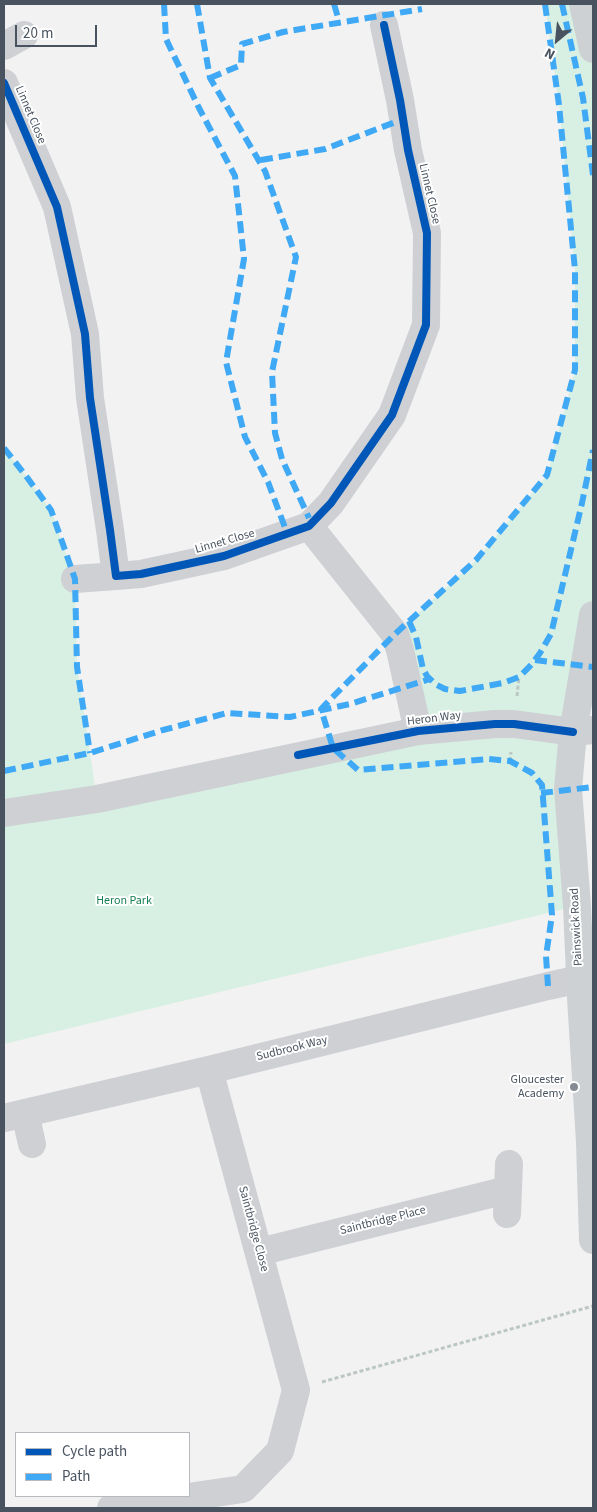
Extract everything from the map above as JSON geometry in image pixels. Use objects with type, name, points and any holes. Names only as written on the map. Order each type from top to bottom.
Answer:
[{"type":"main road","points":[[583,4],[593,49]]},
{"type":"main road","name":"Painswick Road","points":[[593,615],[583,731],[568,789],[577,906],[590,1142],[593,1240]]},
{"type":"street","name":"Linnet Close","points":[[75,579],[141,574],[224,556],[309,526],[331,503],[392,415],[426,325],[427,232],[408,150],[400,100],[384,25]]},
{"type":"street","name":"Linnet Close","points":[[4,83],[56,206],[71,270],[85,334],[90,398],[116,576]]},
{"type":"street","points":[[309,526],[395,634],[418,731]]},
{"type":"street","name":"Heron Way","points":[[4,813],[97,799],[418,731],[514,724],[583,731]]},
{"type":"street","name":"Sudbrook Way","points":[[15,1116],[580,979]]},
{"type":"street","name":"Saintbridge Close","points":[[190,1497],[243,1489],[280,1451],[296,1390],[209,1070]]},
{"type":"street","points":[[15,1116],[32,1144]]},
{"type":"street","name":"Saintbridge Place","points":[[259,1252],[508,1189]]},
{"type":"street","name":"Saintbridge Close","points":[[111,1508],[187,1497]]},
{"type":"path","points":[[296,1390],[593,1306]]},
{"type":"green space","name":"Heron Park","points":[[545,4],[583,4],[593,52],[593,614],[584,666],[577,906],[4,1044],[4,448],[51,510],[75,579],[77,667],[96,793],[418,731],[395,634],[476,560],[547,475],[575,370],[575,270],[559,105]]},
{"type":"marked path","points":[[164,4],[166,39],[199,108],[235,176],[244,259],[226,362],[245,437],[268,482],[287,533]]},
{"type":"marked path","points":[[197,4],[210,78],[265,171],[296,257],[272,372],[275,433],[282,459],[309,518]]},
{"type":"marked path","points":[[334,4],[339,21]]},
{"type":"marked path","points":[[545,4],[559,105],[575,270],[575,370],[547,475],[476,560],[395,634],[321,709],[333,748],[358,770],[488,759],[510,761],[532,773],[542,785],[552,915],[546,956],[548,986]]},
{"type":"marked path","points":[[562,4],[583,98],[593,175]]},
{"type":"marked path","points":[[210,78],[241,65],[242,44],[283,32],[422,9]]},
{"type":"marked path","points":[[261,160],[325,149],[398,121]]},
{"type":"marked path","points":[[4,448],[51,510],[75,579],[77,667],[90,753]]},
{"type":"marked path","points":[[409,621],[416,637],[423,669],[435,684],[445,689],[460,691],[503,683],[519,677],[532,664],[551,634],[593,450]]},
{"type":"marked path","points":[[535,660],[593,667]]},
{"type":"marked path","points":[[4,771],[90,753],[163,730],[227,713],[290,717],[350,704],[430,679]]},
{"type":"marked path","points":[[541,793],[593,787]]},
{"type":"cycle path","points":[[4,83],[57,207],[85,334],[90,398],[116,576],[141,574],[224,556],[309,526],[331,503],[392,415],[426,325],[427,233],[408,150],[400,100],[384,25]]},
{"type":"cycle path","points":[[298,755],[418,731],[495,724],[514,724],[573,732]]},
{"type":"place","name":"Gloucester Academy","points":[[574,1087]]}]
